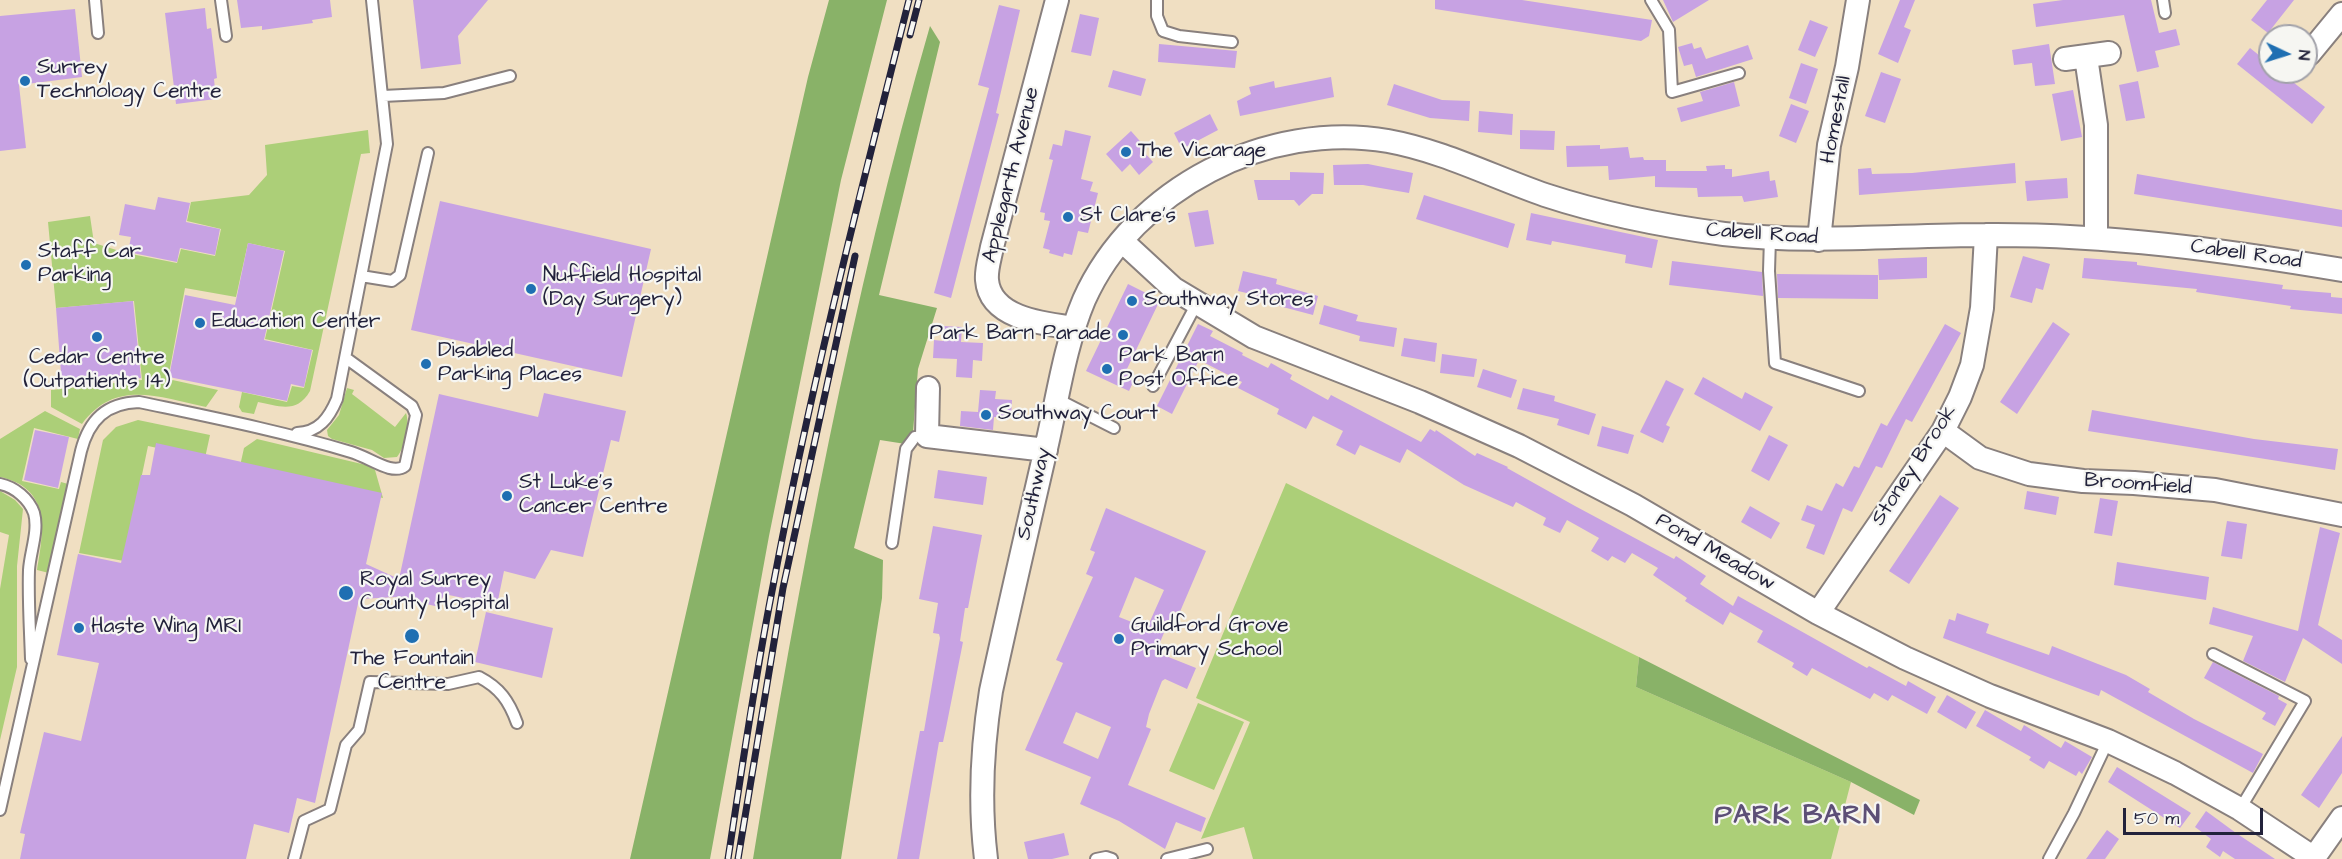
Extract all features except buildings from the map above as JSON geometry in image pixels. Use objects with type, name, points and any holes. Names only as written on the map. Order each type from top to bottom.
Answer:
[{"type":"street","name":"Applegarth Avenue","points":[[1057,0],[992,247],[987,282],[998,304],[1005,309],[1035,322],[1075,328]]},
{"type":"street","name":"Homestall","points":[[1819,240],[1829,145],[1847,67],[1858,0]]},
{"type":"street","points":[[2318,46],[2342,14]]},
{"type":"street","points":[[2096,237],[2096,125],[2075,58],[2109,53]]},
{"type":"street","name":"Cabell Road","points":[[1198,175],[1243,156],[1298,142],[1354,138],[1387,141],[1425,150],[1546,195],[1587,207],[1681,228],[1770,238],[1819,240],[1986,235],[2096,237],[2260,256],[2342,270]]},
{"type":"street","name":"Southway","points":[[986,859],[981,808],[983,736],[991,691],[1075,328],[1084,300],[1122,241],[1147,214],[1198,175]]},
{"type":"street","name":"Stoney Brook","points":[[1818,613],[1943,431],[1972,365],[1982,308],[1986,235]]},
{"type":"street","name":"Pond Meadow","points":[[1122,241],[1174,289],[1254,337],[1420,402],[1519,446],[1633,505],[1818,613],[1916,663],[1990,696],[2108,741],[2175,773],[2240,809],[2313,859]]},
{"type":"street","points":[[928,388],[927,436],[1046,450]]},
{"type":"street","name":"Broomfield","points":[[1943,431],[1980,458],[2029,474],[2083,482],[2134,483],[2215,490],[2342,515]]},
{"type":"street","points":[[2313,859],[2342,818]]},
{"type":"lane","points":[[95,0],[98,33]]},
{"type":"lane","points":[[221,0],[226,36]]},
{"type":"lane","points":[[290,434],[308,433],[320,426],[331,412],[337,399],[387,144],[372,0]]},
{"type":"lane","points":[[1157,0],[1157,16],[1163,31],[1179,36],[1232,42]]},
{"type":"lane","points":[[1651,0],[1669,30],[1672,92],[1739,73]]},
{"type":"lane","points":[[2163,0],[2165,14]]},
{"type":"lane","points":[[383,96],[444,93],[510,76]]},
{"type":"lane","points":[[362,276],[392,281],[400,275],[428,153]]},
{"type":"lane","points":[[1770,238],[1769,271],[1775,363],[1859,391]]},
{"type":"lane","points":[[1153,386],[1197,303]]},
{"type":"lane","points":[[0,810],[81,451],[86,432],[95,419],[115,406],[139,402],[290,434],[370,458],[390,470],[399,470],[405,466],[416,415],[411,406],[346,358]]},
{"type":"lane","points":[[1057,399],[1114,428]]},
{"type":"lane","points":[[892,543],[906,449],[915,437],[927,436]]},
{"type":"lane","points":[[0,484],[8,486],[23,496],[33,512],[35,521],[29,569],[31,677]]},
{"type":"lane","points":[[2213,654],[2305,701],[2240,809]]},
{"type":"lane","points":[[294,859],[304,821],[330,809],[346,745],[359,730],[370,682],[448,684],[479,677],[495,685],[510,702],[517,723]]},
{"type":"lane","points":[[2049,859],[2108,741]]},
{"type":"lane","points":[[1167,859],[1207,849]]},
{"type":"lane","points":[[1096,859],[1106,857],[1112,859]]},
{"type":"green space","points":[[829,0],[887,0],[841,180],[769,536],[710,859],[630,859],[808,77]]},
{"type":"green space","points":[[930,26],[940,42],[879,295],[937,308],[918,369],[912,445],[880,440],[854,548],[883,560],[882,598],[841,859],[753,859],[808,544],[851,336],[875,232]]},
{"type":"green space","points":[[368,130],[370,153],[361,154],[310,391],[305,398],[287,407],[258,402],[254,414],[242,412],[239,407],[242,392],[287,402],[292,386],[304,388],[313,350],[265,339],[285,251],[248,243],[236,297],[185,288],[168,379],[218,390],[206,407],[156,396],[124,396],[109,401],[95,410],[82,424],[51,407],[51,390],[142,380],[134,301],[56,308],[48,222],[90,216],[94,243],[126,253],[177,263],[181,249],[215,256],[221,229],[187,221],[191,202],[249,195],[267,175],[265,145]]},
{"type":"green space","points":[[347,388],[354,390],[352,394],[395,427],[406,413],[406,435],[397,457],[384,458],[372,450],[328,436],[327,430],[339,415]]},
{"type":"green space","points":[[45,411],[80,429],[78,439],[34,428],[22,481],[59,489],[61,482],[68,484],[49,573],[37,570],[42,526],[36,501],[17,483],[0,477],[0,439]]},
{"type":"green space","points":[[138,420],[210,435],[205,458],[148,446],[124,561],[79,553],[103,440],[116,427]]},
{"type":"green space","points":[[257,439],[366,465],[375,470],[383,498],[240,466],[244,448]]},
{"type":"green space","points":[[1286,483],[1639,657],[1636,687],[1851,782],[1831,859],[1253,859],[1244,827],[1201,839],[1250,722],[1196,698]]},
{"type":"green space","points":[[0,491],[15,500],[23,509],[17,566],[17,667],[0,740],[0,589],[9,535],[0,532]]},
{"type":"green space","points":[[1639,657],[1920,800],[1914,815],[1851,782],[1636,687]]},
{"type":"green space","points":[[1198,703],[1244,722],[1214,790],[1169,771]]},
{"type":"railway","points":[[728,859],[760,654],[787,512],[837,292],[909,0]]},
{"type":"railway","points":[[910,35],[919,0]]},
{"type":"railway","points":[[738,859],[783,588],[855,256]]},
{"type":"place","name":"Surrey Technology Centre","points":[[25,81]]},
{"type":"place","name":"The Vicarage","points":[[1126,152]]},
{"type":"place","name":"St Clare's","points":[[1068,217]]},
{"type":"place","name":"Staff Car Parking","points":[[26,265]]},
{"type":"place","name":"Nuffield Hospital (Day Surgery)","points":[[531,289]]},
{"type":"place","name":"Southway Stores","points":[[1132,301]]},
{"type":"place","name":"Education Center","points":[[200,323]]},
{"type":"place","name":"Park Barn Parade","points":[[1123,335]]},
{"type":"place","name":"Cedar Centre (Outpatients 14)","points":[[97,337]]},
{"type":"place","name":"Disabled Parking Places","points":[[426,364]]},
{"type":"place","name":"Park Barn Post Office","points":[[1107,369]]},
{"type":"place","name":"Southway Court","points":[[986,415]]},
{"type":"place","name":"St Luke's Cancer Centre","points":[[507,496]]},
{"type":"place","name":"Royal Surrey County Hospital","points":[[346,593]]},
{"type":"place","name":"Haste Wing MRI","points":[[79,628]]},
{"type":"place","name":"The Fountain Centre","points":[[412,636]]},
{"type":"place","name":"Guildford Grove Primary School","points":[[1119,639]]},
{"type":"district","name":"PARK BARN","points":[[1798,817]]}]
